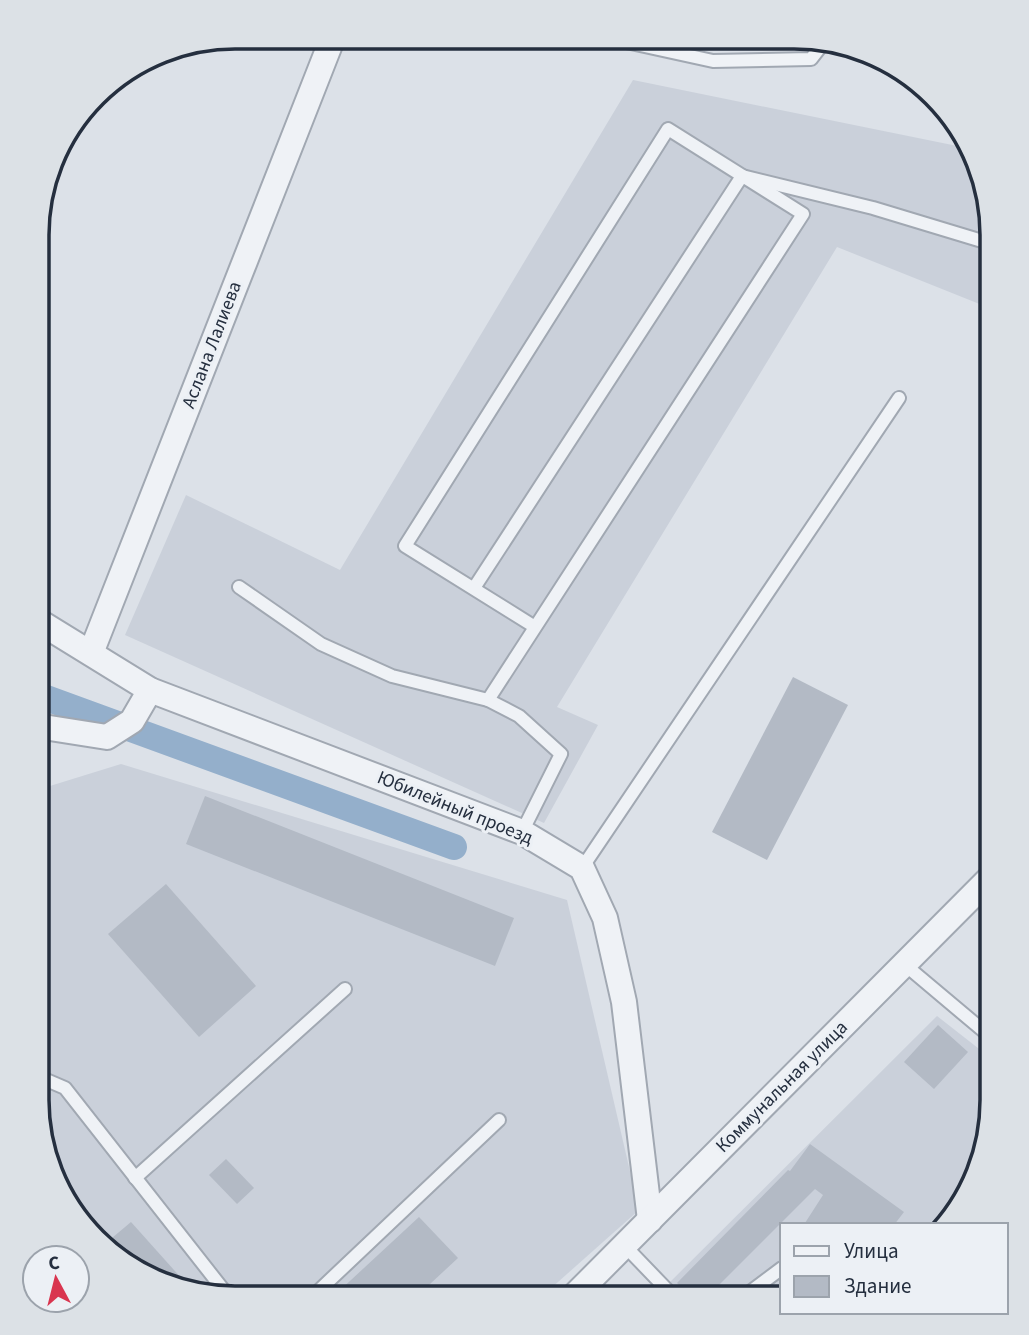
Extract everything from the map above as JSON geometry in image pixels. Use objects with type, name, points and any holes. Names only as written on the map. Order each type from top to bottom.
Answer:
[{"type":"street","name":"Аслана Лалиева","points":[[91,653],[329,49]]},
{"type":"street","name":"Юбилейный проезд","points":[[49,628],[150,690],[522,832],[582,868]]},
{"type":"street","points":[[49,728],[107,737],[132,721],[150,690]]},
{"type":"street","points":[[582,868],[605,918],[624,1002],[650,1220]]},
{"type":"street","name":"Коммунальная улица","points":[[584,1286],[980,888]]},
{"type":"lane","points":[[658,49],[713,61],[811,59],[817,51]]},
{"type":"lane","points":[[488,700],[803,214],[668,129],[405,546],[535,626]]},
{"type":"lane","points":[[742,176],[873,208],[980,240]]},
{"type":"lane","points":[[474,588],[742,176]]},
{"type":"lane","points":[[582,868],[900,398]]},
{"type":"lane","points":[[239,587],[321,644],[392,676],[488,700],[519,716],[561,754],[522,832]]},
{"type":"lane","points":[[904,964],[980,1028]]},
{"type":"lane","points":[[135,1178],[345,989]]},
{"type":"lane","points":[[49,1081],[65,1088],[219,1285]]},
{"type":"lane","points":[[324,1286],[499,1121]]},
{"type":"lane","points":[[624,1245],[663,1286]]},
{"type":"lane","points":[[758,1286],[780,1270]]},
{"type":"shaded area","points":[[633,80],[957,146],[970,175],[978,211],[980,304],[837,247],[557,707],[598,725],[544,823],[125,635],[186,495],[340,570]]},
{"type":"shaded area","points":[[121,764],[567,900],[639,1210],[554,1286],[211,1284],[164,1272],[122,1248],[87,1213],[74,1193],[55,1148],[51,1124],[49,786]]},
{"type":"shaded area","points":[[937,1016],[980,1050],[980,1112],[970,1160],[949,1203],[934,1223],[780,1223],[780,1286],[666,1286]]},
{"type":"building","points":[[793,677],[848,705],[767,860],[712,832]]},
{"type":"building","points":[[205,796],[514,918],[495,966],[186,844]]},
{"type":"building","points":[[166,884],[256,986],[199,1037],[108,934]]},
{"type":"building","points":[[938,1025],[968,1052],[934,1089],[904,1062]]},
{"type":"building","points":[[810,1144],[904,1212],[896,1223],[805,1223],[823,1195],[815,1189],[718,1286],[680,1286],[677,1283],[788,1170],[790,1171]]},
{"type":"building","points":[[226,1159],[254,1188],[237,1204],[209,1175]]},
{"type":"building","points":[[419,1217],[458,1258],[428,1286],[345,1286]]},
{"type":"building","points":[[131,1222],[181,1278],[142,1261],[112,1238]]},
{"type":"waterway","points":[[49,699],[454,847]]}]
